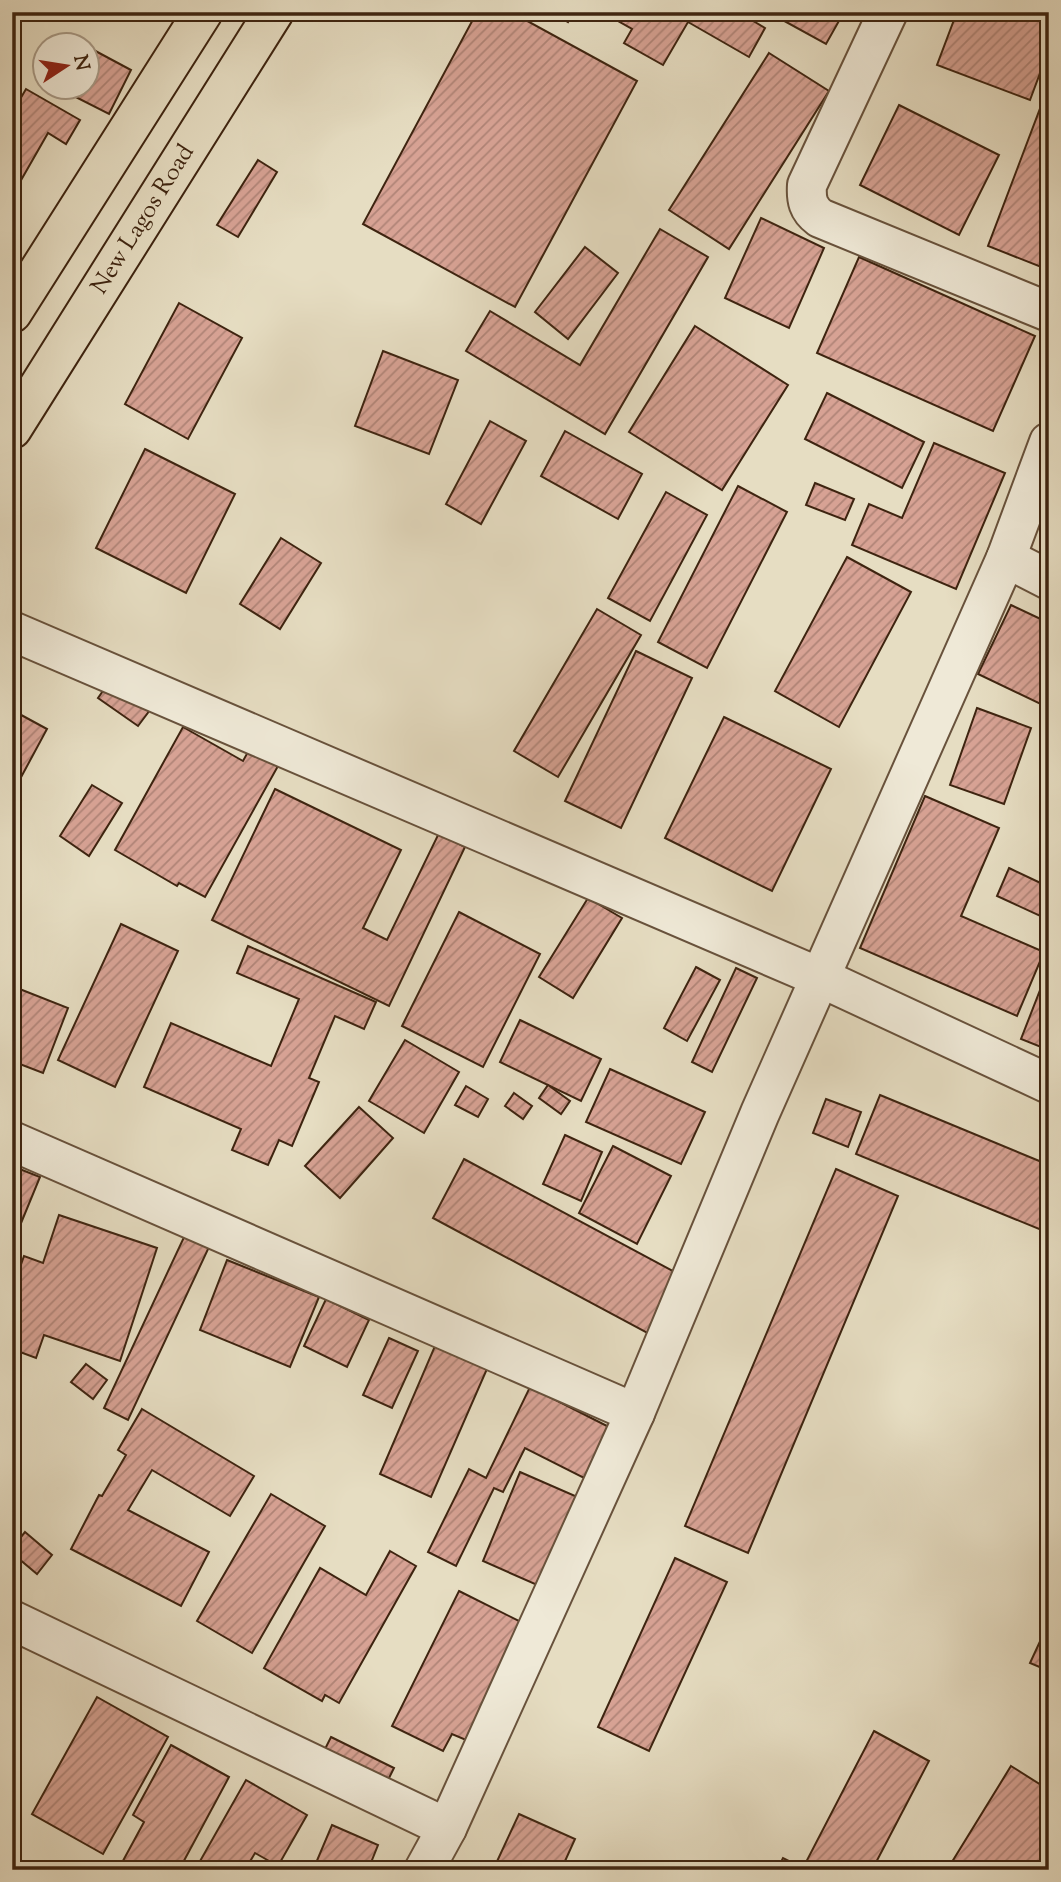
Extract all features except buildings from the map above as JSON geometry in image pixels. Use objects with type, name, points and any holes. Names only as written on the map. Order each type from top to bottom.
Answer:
[{"type":"main road","points":[[14,306],[203,12]]},
{"type":"main road","name":"New Lagos Road","points":[[12,429],[274,12]]},
{"type":"street","points":[[888,12],[807,185],[806,199],[812,212],[820,218],[1049,312]]},
{"type":"street","points":[[424,1870],[447,1828],[635,1413],[820,977],[1006,558],[1049,442]]},
{"type":"street","points":[[1006,558],[1049,580]]},
{"type":"street","points":[[12,631],[820,977],[1049,1084]]},
{"type":"street","points":[[12,1141],[635,1413]]},
{"type":"street","points":[[12,1620],[447,1828]]}]
